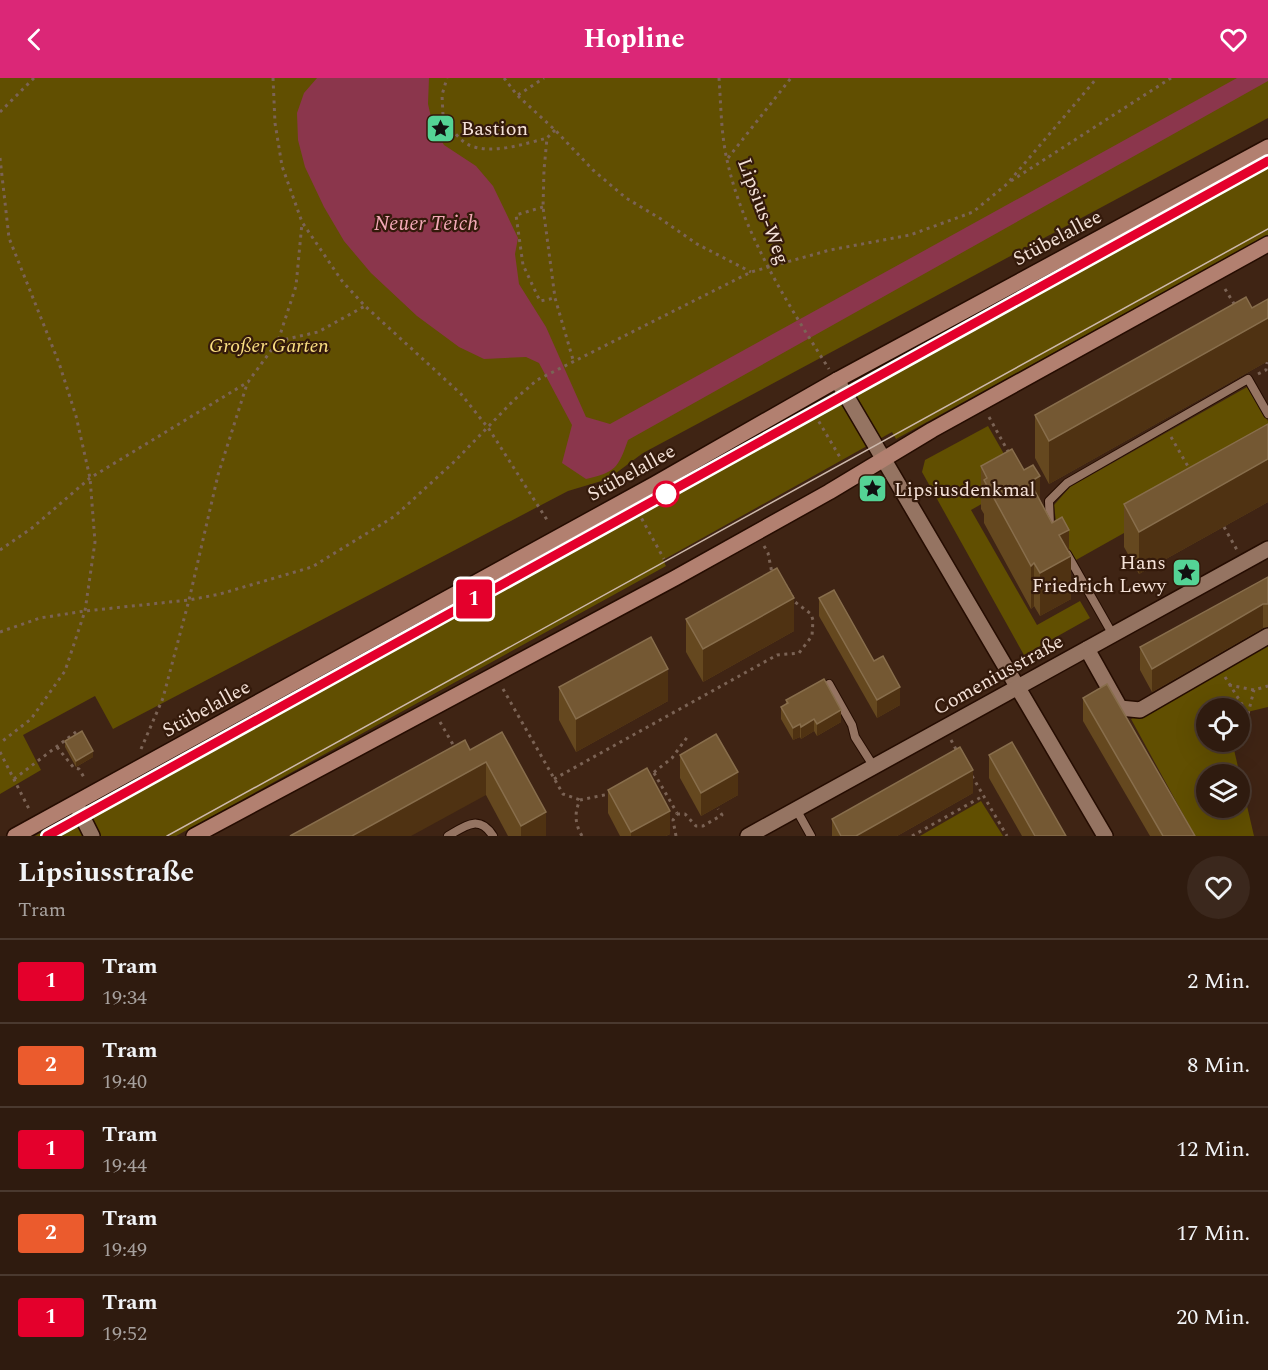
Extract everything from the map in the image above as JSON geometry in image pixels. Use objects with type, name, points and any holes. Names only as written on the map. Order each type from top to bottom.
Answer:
[{"type":"main road","name":"Stübelallee","points":[[15,836],[655,484],[833,375],[1268,147]]},
{"type":"main road","points":[[194,836],[675,578],[884,460],[932,430],[1268,244]]},
{"type":"street","points":[[833,375],[1105,836]]},
{"type":"street","name":"Comeniusstraße","points":[[748,836],[1268,549]]},
{"type":"street","points":[[1087,649],[1120,708],[1140,710],[1268,636]]},
{"type":"street","points":[[76,804],[92,836]]},
{"type":"lane","points":[[1055,534],[1049,524],[1049,501],[1067,483],[1248,379],[1268,414]]},
{"type":"lane","points":[[1061,544],[1113,634]]},
{"type":"lane","points":[[829,684],[852,725],[855,736],[874,766]]},
{"type":"lane","points":[[796,809],[811,836]]},
{"type":"lane","points":[[448,836],[471,823],[482,824],[493,836]]},
{"type":"path","points":[[0,112],[34,78]]},
{"type":"path","points":[[273,78],[274,123],[282,166],[302,222],[342,281],[461,394],[489,429],[549,523]]},
{"type":"path","points":[[443,115],[442,95],[447,78]]},
{"type":"path","points":[[504,78],[593,170],[626,198],[697,244],[751,272]]},
{"type":"path","points":[[518,95],[544,78]]},
{"type":"path","name":"Lipsius-Weg","points":[[719,78],[727,160],[741,206],[768,268],[833,375]]},
{"type":"path","points":[[727,160],[791,78]]},
{"type":"path","points":[[1007,184],[1097,78]]},
{"type":"path","points":[[0,632],[40,618],[85,610],[189,600],[220,594],[312,567],[395,516],[489,429],[514,400],[537,380],[751,272],[830,250],[910,235],[973,212],[1007,184],[1171,78]]},
{"type":"path","points":[[451,129],[468,144],[490,149],[547,138],[555,130]]},
{"type":"path","points":[[547,138],[543,207],[555,298],[573,363]]},
{"type":"path","points":[[0,158],[9,238],[59,363],[76,416],[90,478],[95,542],[85,610],[65,671],[31,719],[1,742],[0,735]]},
{"type":"path","points":[[543,207],[516,215],[523,265],[540,301],[555,298]]},
{"type":"path","points":[[141,749],[163,698],[218,475],[248,382],[278,341],[296,286],[302,222]]},
{"type":"path","points":[[1225,289],[1236,308]]},
{"type":"path","points":[[278,341],[318,332],[366,306]]},
{"type":"path","points":[[0,550],[32,528],[90,478],[248,382]]},
{"type":"path","points":[[815,416],[841,459]]},
{"type":"path","points":[[989,417],[1015,464]]},
{"type":"path","points":[[1165,427],[1192,473]]},
{"type":"path","points":[[638,512],[664,559]]},
{"type":"path","points":[[1224,527],[1245,562]]},
{"type":"path","points":[[762,542],[768,553],[774,576]]},
{"type":"path","points":[[554,779],[777,655],[799,653],[812,636],[812,614],[795,602],[789,589],[780,580]]},
{"type":"path","points":[[1218,663],[1228,685],[1248,714],[1254,690]]},
{"type":"path","points":[[501,685],[563,794],[580,800],[613,792]]},
{"type":"path","points":[[1228,685],[1254,690],[1268,686]]},
{"type":"path","points":[[439,720],[455,749]]},
{"type":"path","points":[[944,728],[961,757]]},
{"type":"path","points":[[14,779],[76,732]]},
{"type":"path","points":[[647,777],[672,758],[688,736]]},
{"type":"path","points":[[57,747],[74,768],[79,769],[85,779]]},
{"type":"path","points":[[0,752],[29,809]]},
{"type":"path","points":[[966,767],[1007,836]]},
{"type":"path","points":[[654,773],[677,814]]},
{"type":"path","points":[[912,836],[983,796]]},
{"type":"path","points":[[580,800],[577,807],[576,824],[582,836]]},
{"type":"path","points":[[677,814],[685,814],[696,826],[703,826],[722,815],[718,809]]},
{"type":"path","points":[[676,836],[673,820],[677,814]]},
{"type":"green space","name":"Großer Garten","points":[[0,78],[1268,78],[1268,118],[643,453],[608,479],[568,491],[113,729],[95,696],[23,735],[41,770],[0,794]]},
{"type":"green space","points":[[1268,163],[1268,235],[896,439],[892,432],[663,560],[666,566],[176,836],[35,836],[633,507],[636,513],[638,512],[865,389],[861,381]]},
{"type":"green space","points":[[1247,387],[1268,421],[1268,452],[1076,560],[1057,530],[1054,505],[1070,487]]},
{"type":"green space","points":[[988,426],[1020,482],[971,510],[1037,625],[1080,601],[1090,618],[1024,655],[922,472],[925,460]]},
{"type":"green space","points":[[1268,644],[1268,707],[1250,711],[1250,698],[1196,698],[1196,752],[1235,752],[1237,764],[1196,764],[1196,818],[1250,818],[1254,836],[1195,836],[1131,719]]},
{"type":"green space","points":[[981,801],[1003,836],[920,836]]},
{"type":"water","name":"Neuer Teich","points":[[317,78],[429,78],[428,104],[433,126],[444,145],[476,166],[493,186],[518,238],[515,254],[519,284],[546,327],[586,417],[610,424],[1237,78],[1268,78],[1268,81],[628,440],[618,463],[610,471],[586,479],[562,463],[572,425],[539,363],[526,357],[484,359],[459,347],[417,316],[371,273],[344,241],[324,207],[305,167],[298,140],[297,113],[304,93]]},
{"type":"building","points":[[1246,297],[1252,308],[1268,299],[1268,318],[1049,441],[1035,415]]},
{"type":"building","points":[[1268,424],[1268,459],[1139,532],[1124,504]]},
{"type":"building","points":[[1012,449],[1024,470],[1033,465],[1040,476],[1030,482],[1052,523],[1062,517],[1069,530],[1059,535],[1071,556],[1040,573],[1034,563],[1031,566],[984,480],[987,478],[981,466]]},
{"type":"building","points":[[777,568],[794,598],[703,649],[686,619]]},
{"type":"building","points":[[1268,577],[1268,604],[1263,604],[1152,669],[1140,647]]},
{"type":"building","points":[[834,590],[874,661],[883,656],[900,687],[877,700],[819,598]]},
{"type":"building","points":[[651,637],[668,669],[576,719],[559,687]]},
{"type":"building","points":[[824,679],[841,710],[817,724],[814,719],[801,727],[800,724],[793,728],[781,707],[788,703],[786,700]]},
{"type":"building","points":[[1107,684],[1195,836],[1163,836],[1083,698]]},
{"type":"building","points":[[82,731],[93,751],[76,761],[65,741]]},
{"type":"building","points":[[502,732],[546,812],[521,826],[486,762],[352,836],[290,836],[465,740],[470,750]]},
{"type":"building","points":[[716,734],[738,772],[701,793],[680,755]]},
{"type":"building","points":[[1012,742],[1066,836],[1035,836],[989,755]]},
{"type":"building","points":[[960,747],[973,770],[856,836],[841,836],[832,819]]},
{"type":"building","points":[[647,768],[670,811],[631,832],[608,790]]},
{"type":"tram line","points":[[47,836],[1268,161]]},
{"type":"tram line","name":"1","points":[[47,836],[1268,161]]},
{"type":"tram line","points":[[167,836],[1268,229]]},
{"type":"place","name":"Bastion","points":[[440,128]]},
{"type":"place","name":"Lipsiusdenkmal","points":[[873,489]]},
{"type":"place","name":"Hans Friedrich Lewy","points":[[1187,573]]}]
